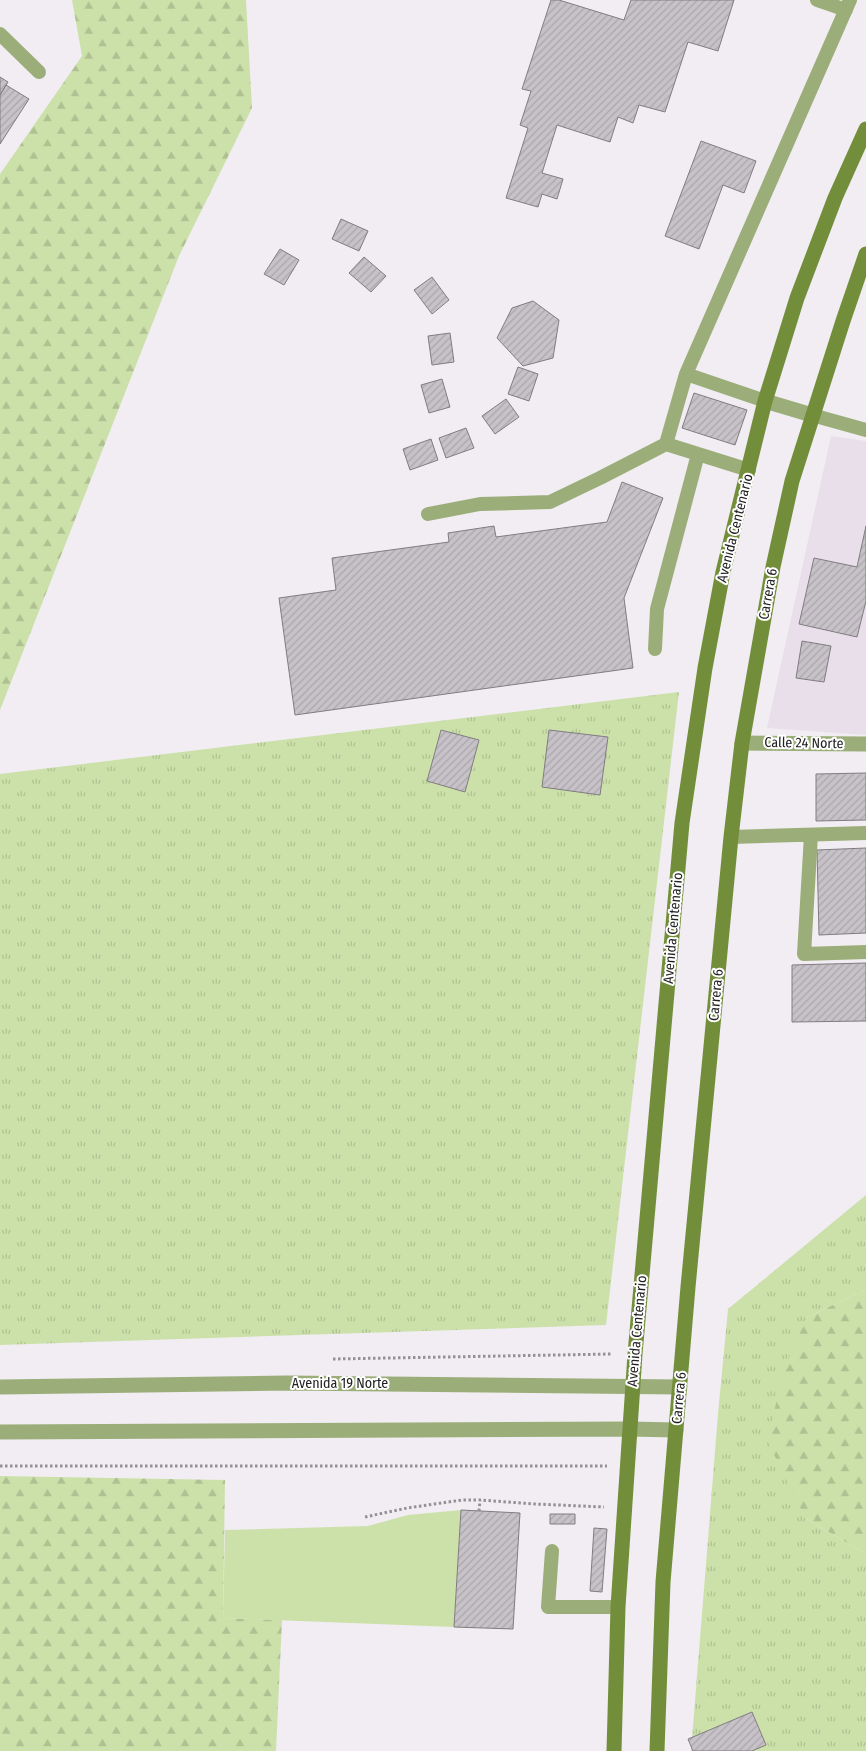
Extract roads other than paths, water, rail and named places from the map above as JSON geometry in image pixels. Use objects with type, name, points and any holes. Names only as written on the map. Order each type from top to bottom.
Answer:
[{"type":"main road","name":"Avenida Centenario","points":[[614,1751],[618,1607],[632,1386],[682,823],[705,668],[723,572],[765,401],[797,298],[835,198],[866,129]]},
{"type":"main road","name":"Carrera 6","points":[[657,1751],[664,1582],[676,1430],[731,837],[742,743],[773,567],[792,481],[866,254]]},
{"type":"street","points":[[765,401],[812,415]]},
{"type":"street","name":"Calle 24 Norte","points":[[742,743],[866,744]]},
{"type":"street","name":"Avenida 19 Norte","points":[[0,1387],[287,1382],[680,1387]]},
{"type":"street","points":[[0,1432],[676,1430]]},
{"type":"lane","points":[[666,444],[686,374],[848,5],[817,0]]},
{"type":"lane","points":[[0,34],[39,72]]},
{"type":"lane","points":[[686,374],[765,401]]},
{"type":"lane","points":[[812,415],[866,430]]},
{"type":"lane","points":[[428,514],[480,504],[550,502],[666,444],[749,470]]},
{"type":"lane","points":[[655,649],[657,609],[698,454]]},
{"type":"lane","points":[[731,837],[866,833]]},
{"type":"lane","points":[[811,835],[804,954],[866,952]]},
{"type":"lane","points":[[552,1551],[548,1607],[618,1607]]}]
